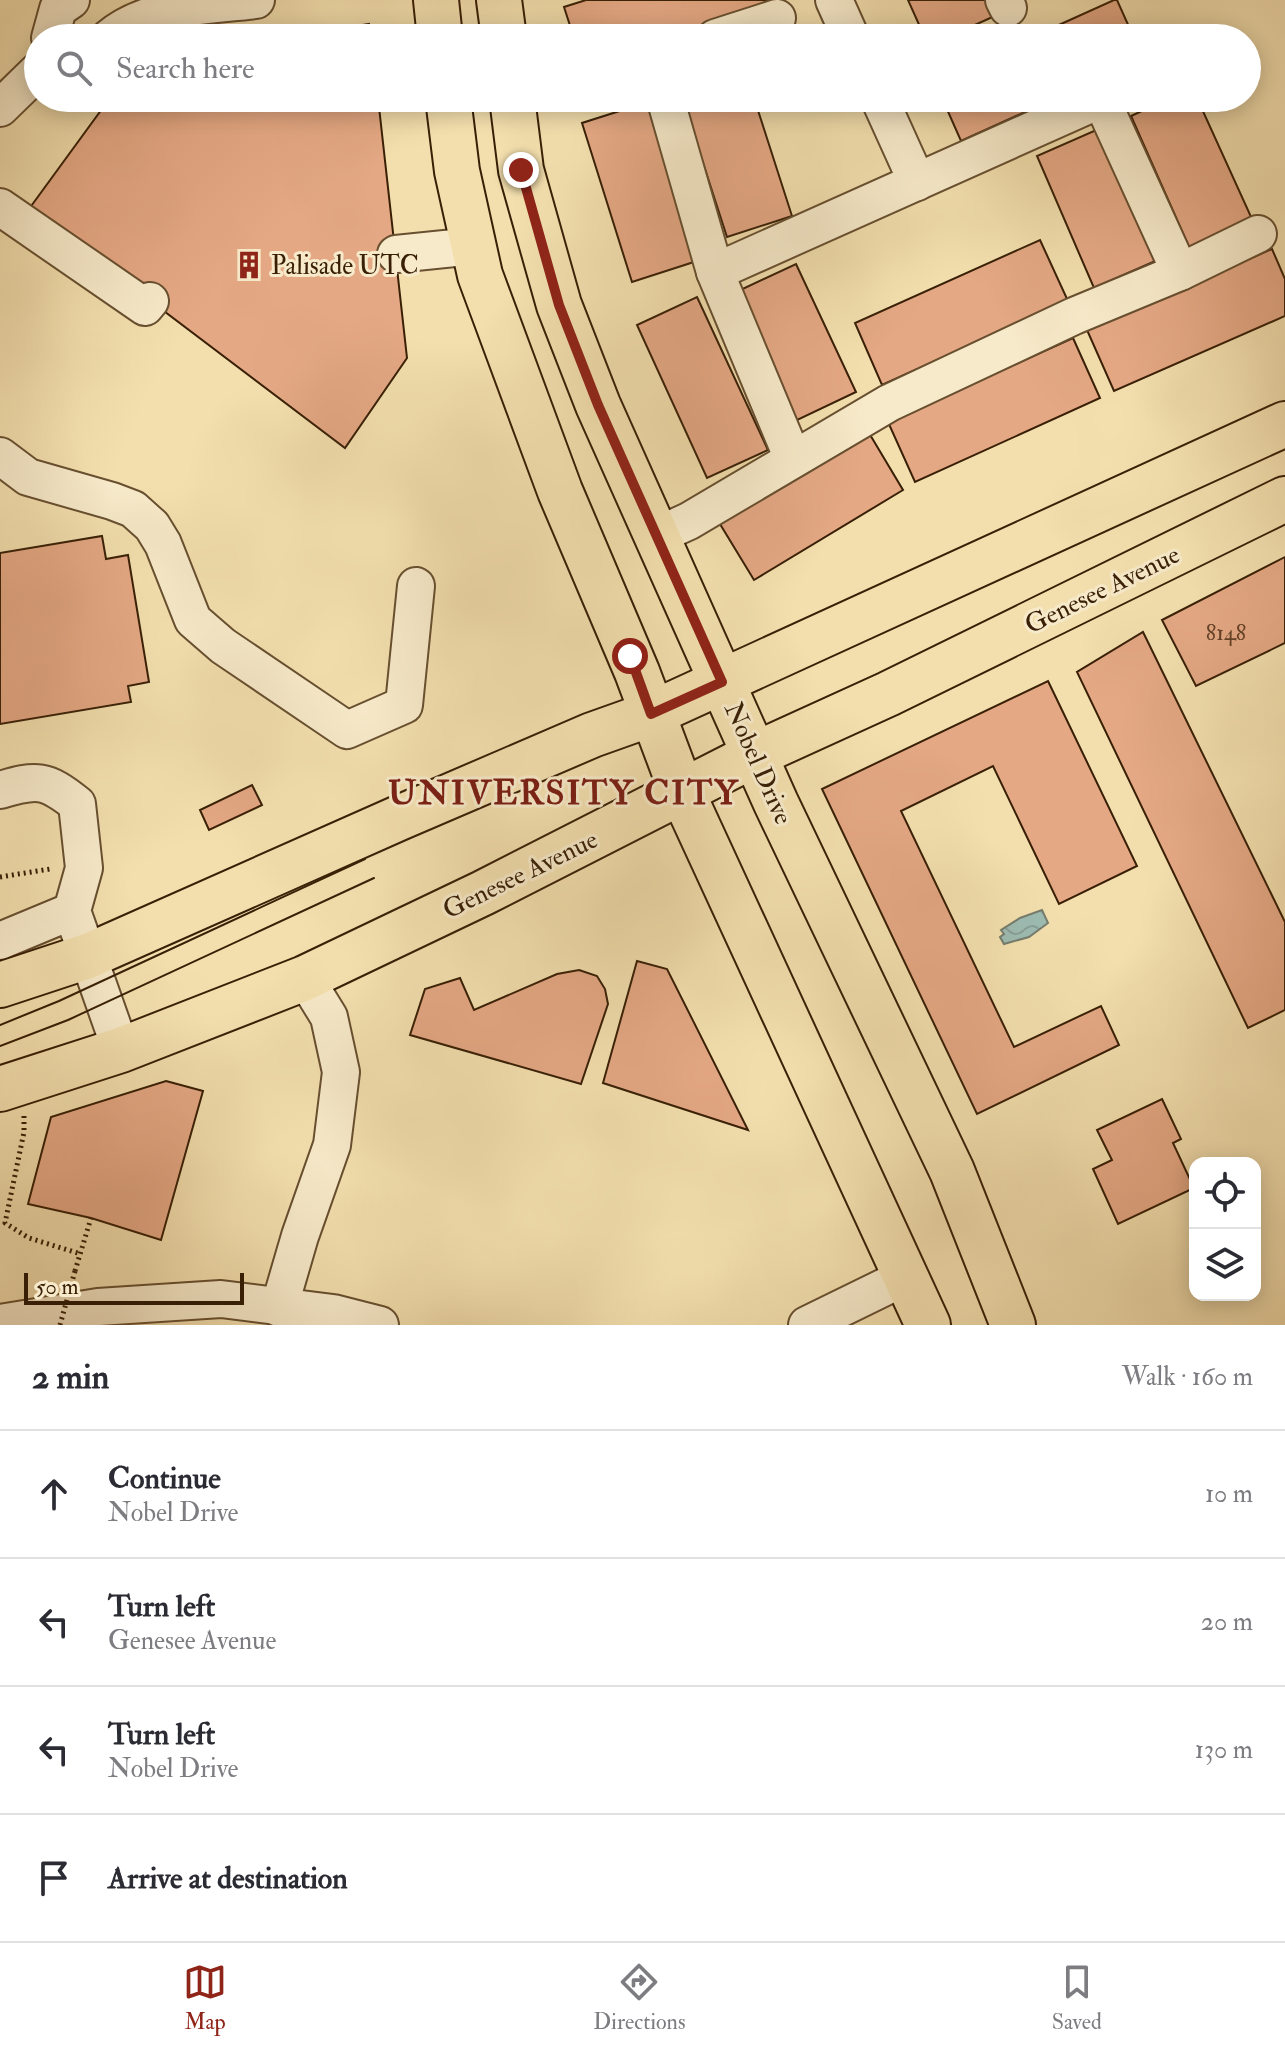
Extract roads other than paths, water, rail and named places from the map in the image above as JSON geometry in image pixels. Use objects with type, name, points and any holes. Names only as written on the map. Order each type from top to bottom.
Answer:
[{"type":"main road","points":[[436,0],[439,24]]},
{"type":"main road","points":[[499,0],[502,24]]},
{"type":"main road","points":[[450,112],[457,171],[480,275],[554,477],[637,672],[682,792],[928,1325]]},
{"type":"main road","name":"Nobel Drive","points":[[514,112],[521,170],[559,305],[598,405],[754,755],[952,1171],[1013,1325]]},
{"type":"main road","points":[[0,985],[88,956],[592,735],[651,714],[1285,424]]},
{"type":"main road","name":"Genesee Avenue","points":[[9,1086],[121,1050],[305,978],[483,893],[754,755],[888,694],[1285,499]]},
{"type":"street","points":[[54,24],[58,9],[71,0]]},
{"type":"street","points":[[128,24],[149,16],[184,24],[256,0]]},
{"type":"street","points":[[834,0],[845,24]]},
{"type":"street","points":[[758,24],[777,18]]},
{"type":"street","points":[[0,108],[23,71]]},
{"type":"street","points":[[669,112],[715,272],[793,459]]},
{"type":"street","points":[[885,112],[917,182]]},
{"type":"street","points":[[715,272],[1074,112]]},
{"type":"street","points":[[1109,112],[1180,272]]},
{"type":"street","points":[[16,202],[145,307],[150,301]]},
{"type":"street","points":[[656,536],[689,521],[889,403],[1258,234]]},
{"type":"street","points":[[396,254],[474,246]]},
{"type":"street","points":[[0,456],[14,480],[112,501],[133,509],[152,526],[163,544],[193,620],[223,646],[347,730],[404,705],[416,586]]},
{"type":"street","points":[[0,790],[31,781],[59,789],[77,804],[84,868],[72,911],[121,1050]]},
{"type":"street","points":[[0,941],[72,911]]},
{"type":"street","points":[[279,1308],[332,1145],[341,1072],[329,1017],[305,978]]},
{"type":"street","points":[[807,1325],[907,1276]]},
{"type":"street","points":[[0,1323],[96,1316],[221,1299],[333,1313],[380,1325]]},
{"type":"water","points":[[1042,910],[1048,923],[1029,937],[1004,944],[1000,937],[1004,934],[1001,930],[1020,918]]},
{"type":"tram line","points":[[0,1025],[59,1001],[365,859]]},
{"type":"tram line","points":[[0,1046],[68,1020],[374,878]]},
{"type":"place","name":"Palisade UTC","points":[[249,265]]},
{"type":"district","name":"UNIVERSITY CITY","points":[[564,792]]}]
